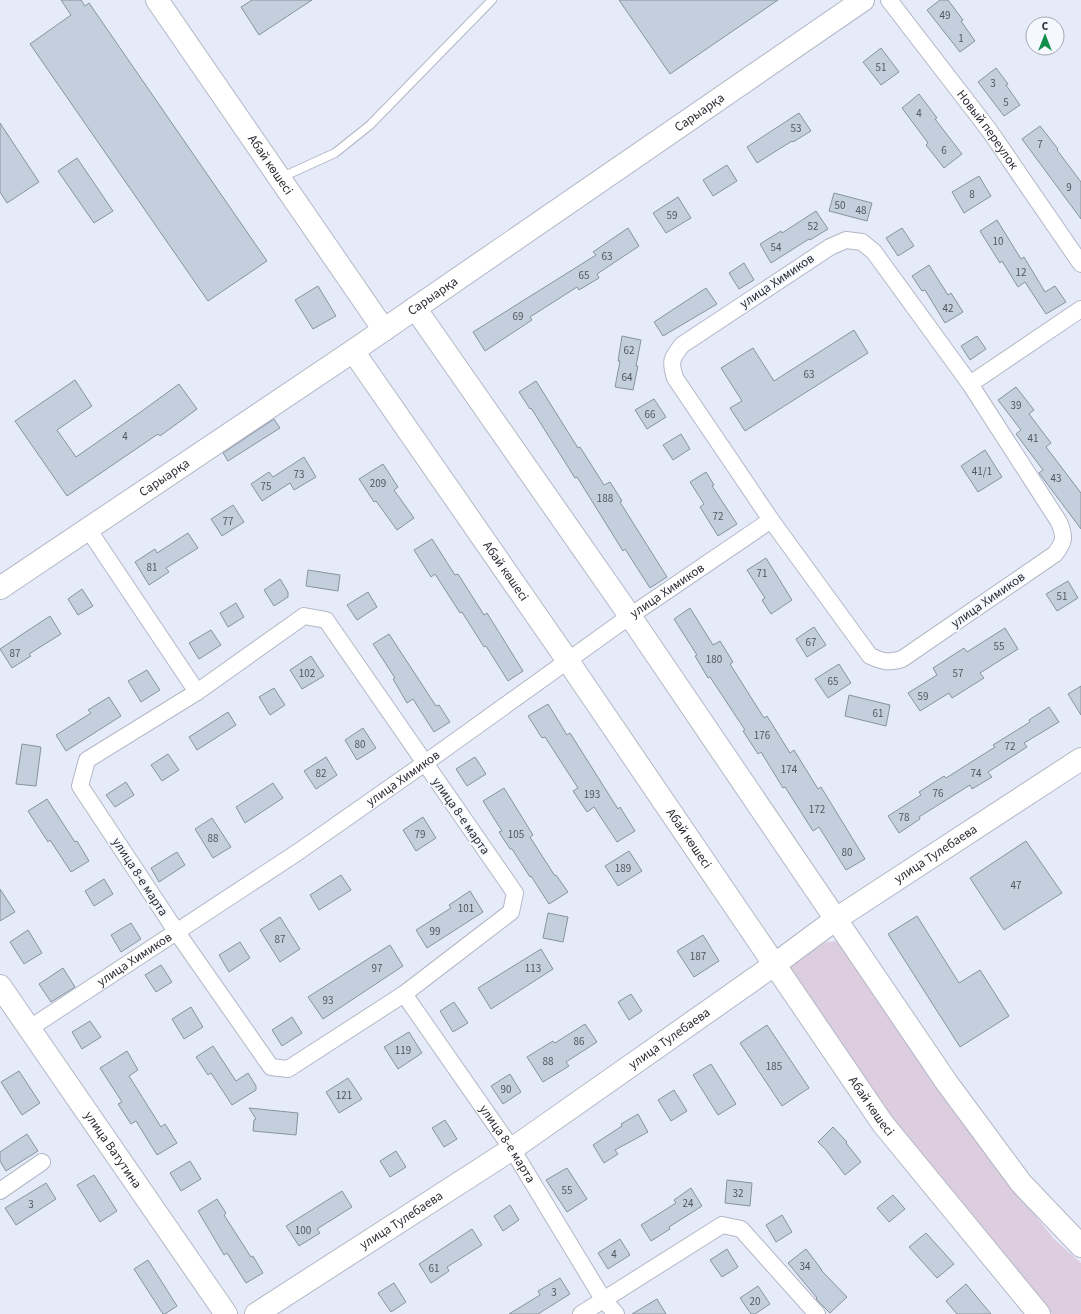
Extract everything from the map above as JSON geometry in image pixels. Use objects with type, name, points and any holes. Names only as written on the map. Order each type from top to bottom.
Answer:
[{"type":"street","name":"Абай көшесі","points":[[157,0],[384,330]]},
{"type":"street","name":"Сарыарқа","points":[[0,588],[384,330],[864,0]]},
{"type":"street","name":"Новый переулок","points":[[889,0],[989,130],[1081,264]]},
{"type":"street","name":"улица Химиков","points":[[846,240],[862,242],[874,252],[970,384],[1060,522],[1064,534],[1062,545],[1055,554],[902,659],[890,662],[878,660],[870,656],[771,520],[675,378],[671,365],[674,354],[682,345],[830,247],[846,240]]},
{"type":"street","points":[[415,308],[630,616],[947,1083],[1021,1183],[1081,1246]]},
{"type":"street","points":[[970,384],[1081,308]]},
{"type":"street","name":"Абай көшесі","points":[[353,351],[568,661],[883,1124],[1038,1314]]},
{"type":"street","name":"улица Химиков","points":[[30,1028],[298,852],[630,616],[771,520]]},
{"type":"street","points":[[88,529],[197,692]]},
{"type":"street","name":"улица 8-е марта","points":[[304,616],[326,620],[425,763],[515,893],[511,912],[404,994],[288,1069],[271,1067],[176,931],[80,786],[87,760],[197,692],[304,616]]},
{"type":"street","name":"улица Тулебаева","points":[[256,1314],[512,1149],[774,965],[836,918],[1081,759]]},
{"type":"street","name":"улица Ватутина","points":[[0,986],[226,1314]]},
{"type":"street","name":"улица 8-е марта","points":[[404,994],[512,1149],[603,1299],[616,1314]]},
{"type":"street","points":[[0,1191],[42,1162]]},
{"type":"street","points":[[580,1314],[722,1225],[742,1229],[817,1314]]},
{"type":"lane","points":[[279,178],[335,153],[370,125],[492,0]]},
{"type":"shaded area","points":[[837,941],[848,951],[970,1133],[1054,1239],[1081,1263],[1081,1314],[1052,1314],[871,1100],[788,970],[793,964],[826,942]]},
{"type":"building","points":[[61,0],[81,0],[85,6],[89,3],[267,261],[208,301],[30,44],[71,15]]},
{"type":"building","points":[[252,0],[312,0],[259,35],[241,7]]},
{"type":"building","points":[[619,0],[778,0],[670,74]]},
{"type":"building","points":[[940,0],[948,0],[963,20],[961,21],[975,41],[960,52],[927,10]]},
{"type":"building","points":[[881,48],[899,72],[881,85],[863,62]]},
{"type":"building","points":[[996,68],[1008,84],[1006,85],[1020,105],[1004,116],[978,82]]},
{"type":"building","points":[[919,94],[937,118],[935,119],[962,154],[944,168],[926,145],[928,143],[902,108]]},
{"type":"building","points":[[799,113],[811,131],[757,163],[747,147]]},
{"type":"building","points":[[0,123],[39,182],[7,203],[0,192]]},
{"type":"building","points":[[1040,126],[1081,182],[1081,219],[1022,139]]},
{"type":"building","points":[[77,158],[113,211],[94,223],[58,171]]},
{"type":"building","points":[[727,165],[737,181],[713,196],[703,180]]},
{"type":"building","points":[[979,176],[991,196],[964,213],[952,192]]},
{"type":"building","points":[[834,193],[872,203],[867,221],[829,211]]},
{"type":"building","points":[[678,197],[691,218],[666,233],[653,213]]},
{"type":"building","points":[[816,211],[828,229],[771,263],[760,244],[781,231],[782,233]]},
{"type":"building","points":[[997,220],[1021,259],[1024,257],[1045,292],[1055,286],[1066,302],[1046,314],[1025,282],[1018,287],[1002,261],[1000,263],[980,231]]},
{"type":"building","points":[[628,228],[639,246],[597,274],[599,278],[579,290],[577,287],[530,317],[532,320],[485,351],[473,332],[596,255],[593,252]]},
{"type":"building","points":[[902,228],[914,246],[898,256],[886,238]]},
{"type":"building","points":[[744,263],[754,280],[739,289],[729,273]]},
{"type":"building","points":[[929,265],[948,295],[951,293],[963,312],[945,323],[925,290],[922,291],[912,276]]},
{"type":"building","points":[[318,286],[336,316],[313,329],[295,300]]},
{"type":"building","points":[[706,288],[717,304],[663,336],[654,322]]},
{"type":"building","points":[[854,330],[868,353],[745,431],[730,408],[742,401],[721,368],[753,348],[774,381]]},
{"type":"building","points":[[622,336],[641,340],[633,390],[615,387],[620,361],[618,361]]},
{"type":"building","points":[[977,336],[986,349],[970,360],[961,346]]},
{"type":"building","points":[[75,380],[92,406],[57,430],[76,457],[179,384],[197,409],[160,436],[158,434],[67,496],[15,421]]},
{"type":"building","points":[[536,381],[578,448],[580,447],[604,485],[610,482],[622,501],[620,502],[667,577],[650,588],[625,549],[623,551],[577,477],[575,478],[531,408],[530,409],[519,392]]},
{"type":"building","points":[[1016,387],[1034,410],[1029,414],[1051,443],[1046,447],[1081,493],[1081,529],[1039,473],[1043,470],[1016,434],[1021,430],[998,400]]},
{"type":"building","points":[[654,399],[666,417],[647,429],[635,410]]},
{"type":"building","points":[[274,419],[280,428],[228,461],[223,453]]},
{"type":"building","points":[[681,434],[690,449],[673,460],[663,445]]},
{"type":"building","points":[[985,450],[1002,477],[978,492],[961,466]]},
{"type":"building","points":[[304,457],[316,477],[294,490],[290,483],[262,501],[251,484],[269,472],[273,477]]},
{"type":"building","points":[[383,464],[398,487],[394,490],[414,518],[397,530],[376,501],[374,502],[359,479]]},
{"type":"building","points":[[706,472],[714,485],[712,486],[737,524],[718,536],[700,507],[704,504],[690,482]]},
{"type":"building","points":[[233,505],[244,522],[222,536],[211,519]]},
{"type":"building","points":[[188,533],[198,548],[166,568],[169,572],[149,585],[135,562],[155,549],[157,553]]},
{"type":"building","points":[[432,539],[455,575],[458,574],[484,615],[487,613],[523,671],[508,681],[486,646],[484,647],[462,612],[460,613],[435,574],[431,577],[414,550]]},
{"type":"building","points":[[766,558],[792,600],[771,614],[762,600],[765,598],[747,570]]},
{"type":"building","points":[[308,570],[340,575],[338,591],[306,586]]},
{"type":"building","points":[[280,579],[288,592],[288,597],[274,606],[264,590]]},
{"type":"building","points":[[1068,581],[1078,598],[1057,611],[1046,594]]},
{"type":"building","points":[[82,589],[93,606],[78,615],[68,599]]},
{"type":"building","points":[[368,592],[377,607],[357,620],[347,605]]},
{"type":"building","points":[[236,603],[244,617],[228,627],[220,613]]},
{"type":"building","points":[[690,608],[713,645],[720,641],[733,662],[730,664],[764,718],[767,716],[790,753],[794,750],[818,789],[821,787],[865,859],[846,870],[819,827],[813,831],[785,787],[783,788],[761,752],[758,754],[743,731],[745,730],[710,677],[708,678],[695,656],[697,655],[674,619]]},
{"type":"building","points":[[50,616],[61,634],[29,654],[31,656],[12,668],[0,649]]},
{"type":"building","points":[[814,627],[826,645],[807,657],[796,639]]},
{"type":"building","points":[[1005,628],[1018,649],[980,673],[984,678],[952,698],[949,693],[920,711],[908,693],[937,675],[933,668],[964,648],[967,652]]},
{"type":"building","points":[[211,630],[221,645],[199,659],[189,643]]},
{"type":"building","points":[[389,634],[436,706],[439,705],[450,722],[434,732],[413,699],[407,703],[393,679],[395,678],[373,644]]},
{"type":"building","points":[[311,656],[324,676],[302,689],[290,670]]},
{"type":"building","points":[[839,664],[851,683],[828,698],[815,679]]},
{"type":"building","points":[[147,670],[160,690],[141,702],[128,681]]},
{"type":"building","points":[[1081,686],[1081,715],[1068,694]]},
{"type":"building","points":[[274,688],[285,705],[270,715],[259,697]]},
{"type":"building","points":[[849,695],[890,705],[886,726],[845,716]]},
{"type":"building","points":[[109,697],[121,716],[66,751],[56,735],[91,713],[88,710]]},
{"type":"building","points":[[548,704],[567,735],[570,733],[618,809],[620,807],[635,831],[617,842],[594,807],[587,812],[573,791],[578,788],[545,737],[542,738],[528,716]]},
{"type":"building","points":[[1049,707],[1059,722],[1024,743],[1027,747],[988,772],[992,777],[972,789],[970,785],[919,817],[920,819],[899,833],[888,816],[921,795],[919,792],[944,776],[946,778],[995,747],[993,745],[1030,722],[1029,720]]},
{"type":"building","points":[[228,712],[236,725],[197,750],[189,737]]},
{"type":"building","points":[[363,728],[376,748],[357,760],[345,740]]},
{"type":"building","points":[[22,744],[41,747],[36,786],[16,784]]},
{"type":"building","points":[[168,754],[179,770],[162,781],[151,765]]},
{"type":"building","points":[[326,757],[337,775],[316,789],[304,771]]},
{"type":"building","points":[[475,757],[486,774],[467,786],[456,769]]},
{"type":"building","points":[[126,782],[134,795],[115,807],[106,795]]},
{"type":"building","points":[[273,783],[283,798],[245,823],[236,807]]},
{"type":"building","points":[[504,788],[533,835],[530,837],[555,876],[556,875],[568,892],[549,904],[499,832],[502,831],[483,801]]},
{"type":"building","points":[[47,799],[75,842],[77,841],[89,861],[71,872],[50,840],[48,842],[28,811]]},
{"type":"building","points":[[423,817],[436,838],[416,851],[403,830]]},
{"type":"building","points":[[212,818],[231,847],[213,858],[195,829]]},
{"type":"building","points":[[1026,841],[1062,893],[1004,930],[970,878]]},
{"type":"building","points":[[629,851],[642,871],[618,886],[605,866]]},
{"type":"building","points":[[177,852],[185,865],[159,882],[151,868]]},
{"type":"building","points":[[341,875],[351,890],[319,910],[310,895]]},
{"type":"building","points":[[104,879],[113,894],[94,906],[85,891]]},
{"type":"building","points":[[0,889],[15,912],[0,921]]},
{"type":"building","points":[[470,891],[483,912],[427,948],[416,930],[451,908],[449,905]]},
{"type":"building","points":[[548,913],[568,917],[563,942],[543,938]]},
{"type":"building","points":[[917,916],[959,983],[980,970],[1009,1016],[960,1047],[888,934]]},
{"type":"building","points":[[280,917],[300,949],[280,962],[260,930]]},
{"type":"building","points":[[131,923],[141,939],[121,952],[111,935]]},
{"type":"building","points":[[28,930],[42,953],[24,964],[10,942]]},
{"type":"building","points":[[703,935],[719,961],[694,977],[677,951]]},
{"type":"building","points":[[240,942],[250,958],[229,972],[219,955]]},
{"type":"building","points":[[390,945],[403,966],[323,1019],[308,997]]},
{"type":"building","points":[[541,949],[553,969],[491,1009],[478,988]]},
{"type":"building","points":[[161,965],[172,982],[156,992],[145,975]]},
{"type":"building","points":[[63,968],[75,987],[51,1002],[39,984]]},
{"type":"building","points":[[631,994],[642,1011],[629,1020],[618,1002]]},
{"type":"building","points":[[454,1002],[468,1023],[453,1032],[440,1011]]},
{"type":"building","points":[[191,1007],[203,1027],[184,1039],[172,1019]]},
{"type":"building","points":[[292,1017],[302,1033],[282,1046],[272,1030]]},
{"type":"building","points":[[90,1021],[101,1037],[82,1049],[72,1032]]},
{"type":"building","points":[[585,1024],[597,1042],[566,1062],[569,1066],[543,1082],[527,1057],[553,1041],[555,1043]]},
{"type":"building","points":[[767,1025],[809,1088],[782,1106],[740,1043]]},
{"type":"building","points":[[409,1032],[422,1053],[398,1069],[384,1047]]},
{"type":"building","points":[[213,1046],[236,1081],[248,1073],[256,1086],[256,1090],[232,1105],[211,1073],[208,1075],[196,1057]]},
{"type":"building","points":[[127,1051],[138,1070],[129,1076],[161,1127],[165,1124],[177,1143],[157,1155],[136,1121],[131,1124],[118,1104],[122,1102],[100,1068]]},
{"type":"building","points":[[711,1064],[736,1104],[718,1115],[693,1075]]},
{"type":"building","points":[[19,1071],[40,1103],[22,1115],[1,1082]]},
{"type":"building","points":[[510,1074],[521,1092],[503,1104],[491,1086]]},
{"type":"building","points":[[348,1078],[362,1099],[339,1113],[326,1092]]},
{"type":"building","points":[[674,1090],[687,1111],[671,1121],[658,1100]]},
{"type":"building","points":[[249,1108],[298,1113],[296,1135],[253,1131],[254,1120],[256,1119]]},
{"type":"building","points":[[638,1114],[648,1132],[615,1150],[618,1154],[604,1163],[593,1145],[622,1126],[621,1124]]},
{"type":"building","points":[[445,1120],[457,1139],[444,1147],[432,1128]]},
{"type":"building","points":[[833,1127],[847,1142],[846,1143],[861,1162],[845,1175],[818,1142]]},
{"type":"building","points":[[27,1134],[38,1151],[6,1171],[0,1161],[0,1152]]},
{"type":"building","points":[[396,1151],[406,1167],[390,1177],[380,1161]]},
{"type":"building","points":[[190,1161],[201,1179],[181,1191],[170,1173]]},
{"type":"building","points":[[567,1168],[587,1199],[567,1212],[546,1180]]},
{"type":"building","points":[[94,1175],[117,1211],[100,1222],[77,1185]]},
{"type":"building","points":[[727,1180],[752,1183],[750,1206],[725,1203]]},
{"type":"building","points":[[46,1183],[56,1199],[16,1225],[5,1208]]},
{"type":"building","points":[[691,1188],[702,1206],[669,1227],[670,1229],[651,1241],[641,1225],[676,1203],[674,1200]]},
{"type":"building","points":[[342,1191],[352,1207],[317,1229],[320,1233],[299,1246],[286,1226]]},
{"type":"building","points":[[893,1195],[905,1209],[889,1222],[877,1208]]},
{"type":"building","points":[[217,1199],[226,1213],[224,1215],[263,1273],[246,1283],[227,1253],[224,1255],[198,1211]]},
{"type":"building","points":[[510,1205],[519,1220],[503,1231],[494,1216]]},
{"type":"building","points":[[782,1215],[792,1232],[776,1242],[766,1225]]},
{"type":"building","points":[[472,1229],[482,1245],[447,1267],[449,1271],[431,1283],[419,1264]]},
{"type":"building","points":[[926,1233],[954,1264],[937,1278],[909,1247]]},
{"type":"building","points":[[620,1239],[630,1255],[608,1269],[598,1253]]},
{"type":"building","points":[[727,1249],[738,1267],[722,1277],[710,1260]]},
{"type":"building","points":[[806,1249],[821,1270],[847,1297],[830,1313],[816,1299],[817,1298],[788,1263]]},
{"type":"building","points":[[148,1260],[177,1306],[165,1314],[163,1314],[134,1269]]},
{"type":"building","points":[[560,1278],[570,1294],[538,1314],[509,1314],[540,1295],[538,1291]]},
{"type":"building","points":[[394,1283],[406,1302],[391,1312],[378,1293]]},
{"type":"building","points":[[966,1284],[991,1314],[957,1314],[946,1301]]},
{"type":"building","points":[[758,1286],[770,1304],[755,1314],[751,1314],[740,1298]]},
{"type":"building","points":[[657,1299],[666,1314],[632,1314]]}]
